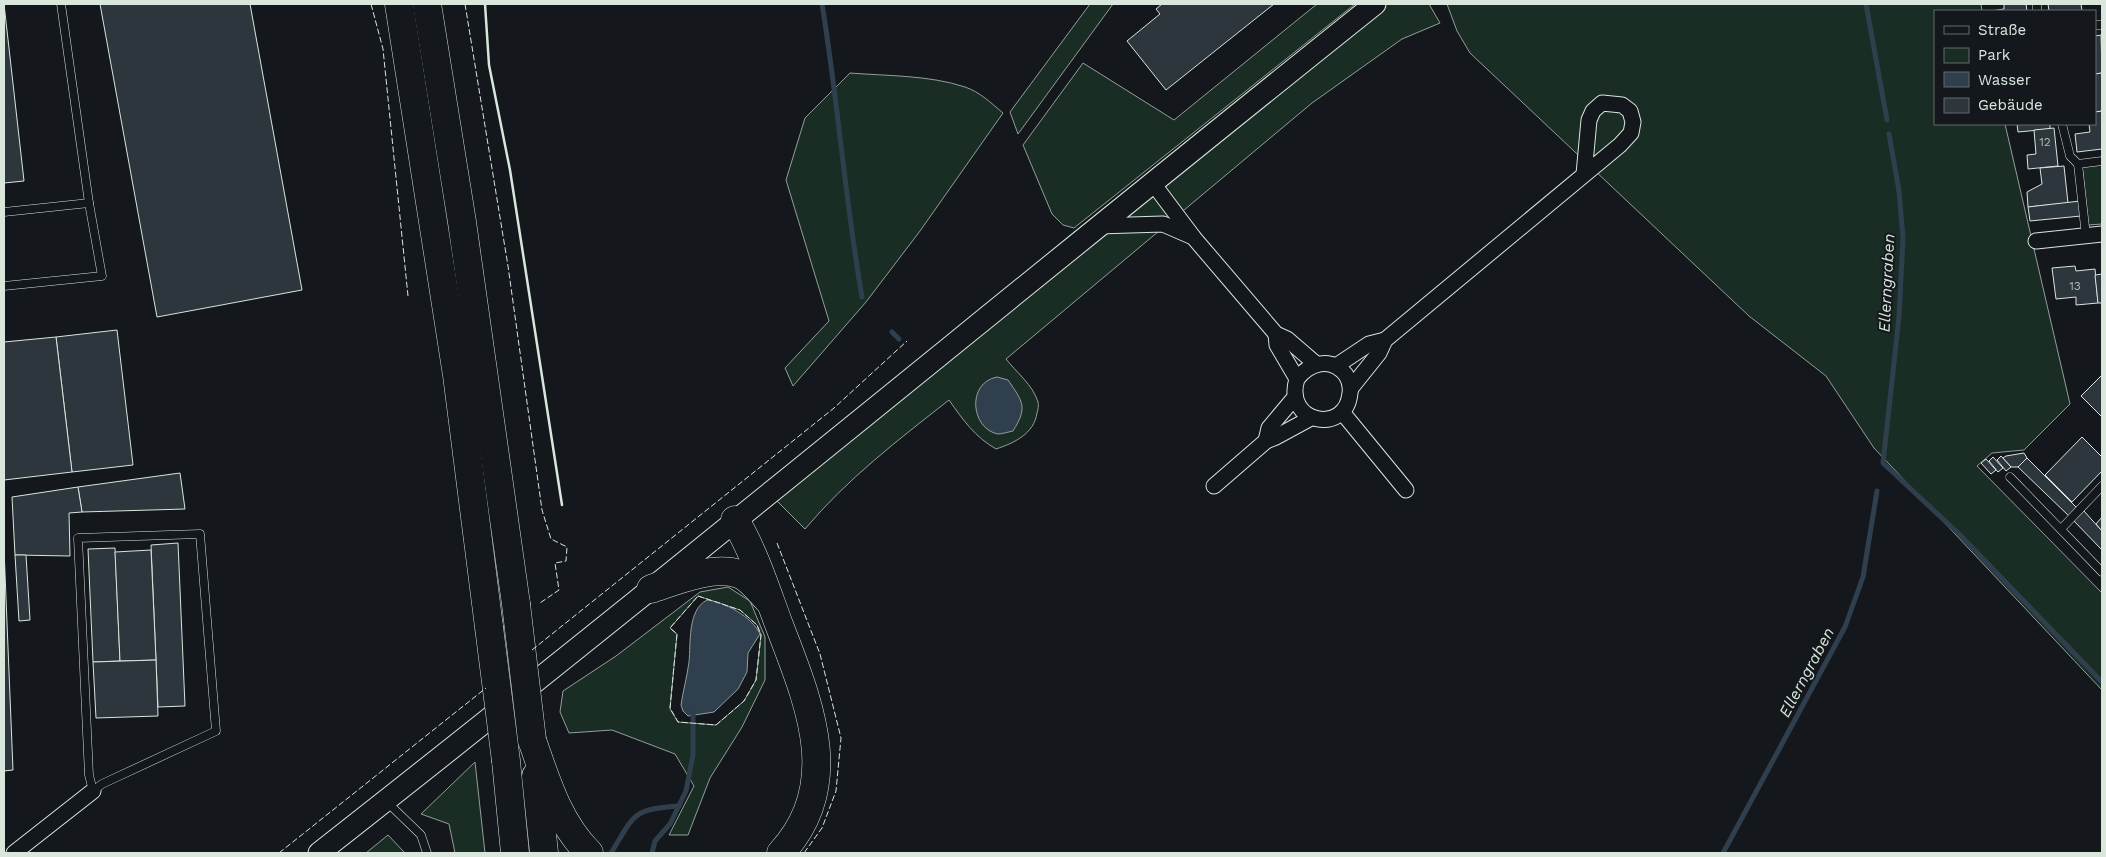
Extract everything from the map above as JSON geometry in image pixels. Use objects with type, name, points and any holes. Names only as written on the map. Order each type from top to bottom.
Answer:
[{"type":"highway","points":[[400,4],[453,346],[506,761],[515,853]]},
{"type":"highway","points":[[427,4],[462,222],[516,604],[544,853]]},
{"type":"highway","points":[[734,520],[751,551],[772,605],[807,703],[815,736],[818,767],[814,795],[805,818],[791,842],[781,853]]},
{"type":"highway","points":[[651,589],[697,573],[739,574],[750,582],[772,605]]},
{"type":"highway","points":[[532,740],[552,796],[565,823],[589,853]]},
{"type":"main road","points":[[319,853],[651,589],[1152,182],[1375,4]]},
{"type":"street","points":[[1351,388],[1386,340],[1620,145],[1631,133],[1633,122],[1630,111],[1622,105],[1602,103],[1593,111],[1589,120],[1584,174]]},
{"type":"street","points":[[1152,182],[1194,238],[1276,334],[1287,339],[1316,364]]},
{"type":"street","points":[[1098,226],[1163,224],[1194,238]]},
{"type":"street","points":[[2036,242],[2102,234]]},
{"type":"street","points":[[1276,334],[1277,345],[1297,379]]},
{"type":"street","points":[[1336,366],[1369,344],[1386,340]]},
{"type":"street","points":[[1326,363],[1336,366],[1346,375],[1351,388],[1350,401],[1342,412],[1333,418],[1322,420],[1311,418],[1300,410],[1294,397],[1297,379],[1305,369],[1316,364],[1326,363]]},
{"type":"street","points":[[1266,441],[1269,428],[1294,397]]},
{"type":"street","points":[[1342,412],[1406,490]]},
{"type":"street","points":[[1214,486],[1266,441],[1311,418]]},
{"type":"street","points":[[14,853],[93,791]]},
{"type":"lane","points":[[4,286],[102,276],[89,203],[60,4]]},
{"type":"lane","points":[[2062,125],[2070,156],[2078,164],[2086,236]]},
{"type":"lane","points":[[2078,164],[2102,162]]},
{"type":"lane","points":[[4,212],[89,203]]},
{"type":"lane","points":[[2010,477],[2102,572]]},
{"type":"lane","points":[[2061,529],[2102,486]]},
{"type":"lane","points":[[200,534],[216,732],[102,784],[93,791],[88,776],[78,538],[200,534]]},
{"type":"lane","points":[[386,801],[421,835],[427,853]]},
{"type":"green space","points":[[1090,4],[1113,4],[1018,134],[1010,112]]},
{"type":"green space","points":[[1317,4],[1355,4],[1074,228],[1063,225],[1052,214],[1023,145],[1083,63],[1174,120]]},
{"type":"green space","points":[[1377,4],[1429,4],[1440,23],[1402,39],[1312,103],[1006,359],[1028,384],[1038,403],[1032,427],[1022,437],[996,449],[964,421],[949,400],[892,445],[838,493],[805,529],[770,494]]},
{"type":"green space","points":[[1447,4],[1981,4],[1982,10],[1934,10],[1934,125],[2005,125],[2070,404],[2024,450],[1992,453],[1977,466],[2102,593],[2102,690],[1874,448],[1826,376],[1749,316],[1470,53],[1457,31]]},
{"type":"green space","points":[[850,73],[908,77],[951,83],[976,92],[1003,113],[920,231],[866,302],[793,386],[785,368],[829,321],[786,180],[805,118]]},
{"type":"green space","points":[[2102,164],[2102,224],[2088,225],[2082,166]]},
{"type":"green space","points":[[728,587],[750,601],[765,637],[765,680],[742,727],[710,778],[688,835],[669,835],[694,786],[675,754],[612,730],[569,733],[560,712],[563,691],[616,656],[700,592]],"holes":[[[698,596],[740,610],[757,625],[761,635],[756,680],[744,701],[716,725],[678,722],[670,709],[677,634],[670,628]]]},
{"type":"green space","points":[[475,762],[485,853],[455,853],[449,824],[421,814]]},
{"type":"green space","points":[[388,835],[405,853],[366,853]]},
{"type":"water","points":[[997,377],[1008,380],[1022,405],[1021,416],[1013,431],[998,434],[982,424],[976,406],[980,388],[987,381]]},
{"type":"water","points":[[707,600],[737,611],[751,622],[760,634],[748,653],[747,672],[738,689],[714,712],[688,716],[683,711],[681,705],[689,662],[691,628],[696,611]]},
{"type":"building","points":[[4,4],[24,181],[4,183]]},
{"type":"building","points":[[100,4],[250,4],[302,290],[157,317]]},
{"type":"building","points":[[1162,4],[1274,4],[1166,90],[1127,41],[1160,14],[1156,9]]},
{"type":"building","points":[[2004,4],[2026,4],[2027,10],[1998,10],[2004,9]]},
{"type":"building","points":[[2048,4],[2081,4],[2082,10],[2049,10]]},
{"type":"building","points":[[2101,35],[2102,73],[2096,74],[2096,36]]},
{"type":"building","points":[[2102,73],[2102,111],[2096,112],[2096,74]]},
{"type":"building","points":[[2102,111],[2102,149],[2077,152],[2075,134],[2090,132],[2089,125],[2096,125],[2096,112]]},
{"type":"building","points":[[2017,125],[2050,125],[2050,129],[2018,132]]},
{"type":"building","points":[[2054,128],[2058,166],[2028,169],[2027,155],[2036,154],[2034,130]]},
{"type":"building","points":[[2064,166],[2068,203],[2028,207],[2027,192],[2042,184],[2040,168]]},
{"type":"building","points":[[2080,201],[2081,216],[2030,221],[2028,207]]},
{"type":"building","points":[[2075,266],[2076,271],[2095,269],[2098,303],[2076,305],[2076,297],[2056,299],[2052,268]]},
{"type":"building","points":[[2102,274],[2102,303],[2098,303],[2095,275]]},
{"type":"building","points":[[117,330],[133,465],[72,472],[56,337]]},
{"type":"building","points":[[56,337],[72,472],[4,480],[4,342]]},
{"type":"building","points":[[2102,375],[2102,417],[2081,396]]},
{"type":"building","points":[[2082,437],[2102,457],[2102,471],[2072,502],[2045,475]]},
{"type":"building","points":[[2024,453],[2027,458],[2018,467],[2011,467],[2003,458],[2006,456]]},
{"type":"building","points":[[2001,456],[2011,467],[2006,471],[1997,460]]},
{"type":"building","points":[[1993,457],[2003,468],[1998,472],[1989,461]]},
{"type":"building","points":[[2027,458],[2078,509],[2070,517],[2018,467]]},
{"type":"building","points":[[1986,459],[1996,470],[1991,474],[1981,463]]},
{"type":"building","points":[[180,473],[185,509],[82,512],[78,487]]},
{"type":"building","points":[[78,487],[82,512],[69,513],[70,556],[15,555],[12,497]]},
{"type":"building","points":[[2083,510],[2102,531],[2102,550],[2073,520]]},
{"type":"building","points":[[2102,517],[2102,531],[2096,524]]},
{"type":"building","points":[[178,543],[185,706],[158,707],[151,545]]},
{"type":"building","points":[[115,548],[120,661],[93,662],[88,549]]},
{"type":"building","points":[[4,549],[13,770],[4,771]]},
{"type":"building","points":[[151,550],[156,660],[120,661],[115,552]]},
{"type":"building","points":[[15,555],[26,555],[30,620],[19,621]]},
{"type":"building","points":[[156,660],[158,716],[96,718],[93,662]]},
{"type":"waterway","points":[[822,4],[862,297]]},
{"type":"waterway","name":"Ellerngraben","points":[[1866,4],[1887,120]]},
{"type":"waterway","name":"Ellerngraben","points":[[1889,134],[1899,191],[1903,238],[1899,317],[1883,463],[1960,535],[2102,682]]},
{"type":"waterway","points":[[892,332],[899,339]]},
{"type":"waterway","name":"Ellerngraben","points":[[1723,853],[1845,627],[1863,577],[1877,491]]},
{"type":"waterway","points":[[652,853],[655,841],[670,824],[686,791],[693,755],[693,714]]},
{"type":"waterway","points":[[611,853],[636,816],[652,809],[679,806]]},
{"type":"fence","points":[[371,4],[383,49],[408,296]]},
{"type":"fence","points":[[465,4],[508,266],[542,510],[551,539],[567,547],[566,561],[555,563],[559,590],[540,603]]},
{"type":"fence","points":[[532,650],[834,408],[907,341]]},
{"type":"fence","points":[[777,543],[820,654],[841,738],[836,791],[822,828],[804,853]]},
{"type":"fence","points":[[698,596],[740,610],[757,625],[761,635],[756,680],[744,701],[716,725],[678,722],[670,708],[677,634],[670,628],[698,596]]},
{"type":"fence","points":[[279,853],[486,688]]},
{"type":"wall","points":[[485,4],[489,65],[510,170],[562,505]]}]
